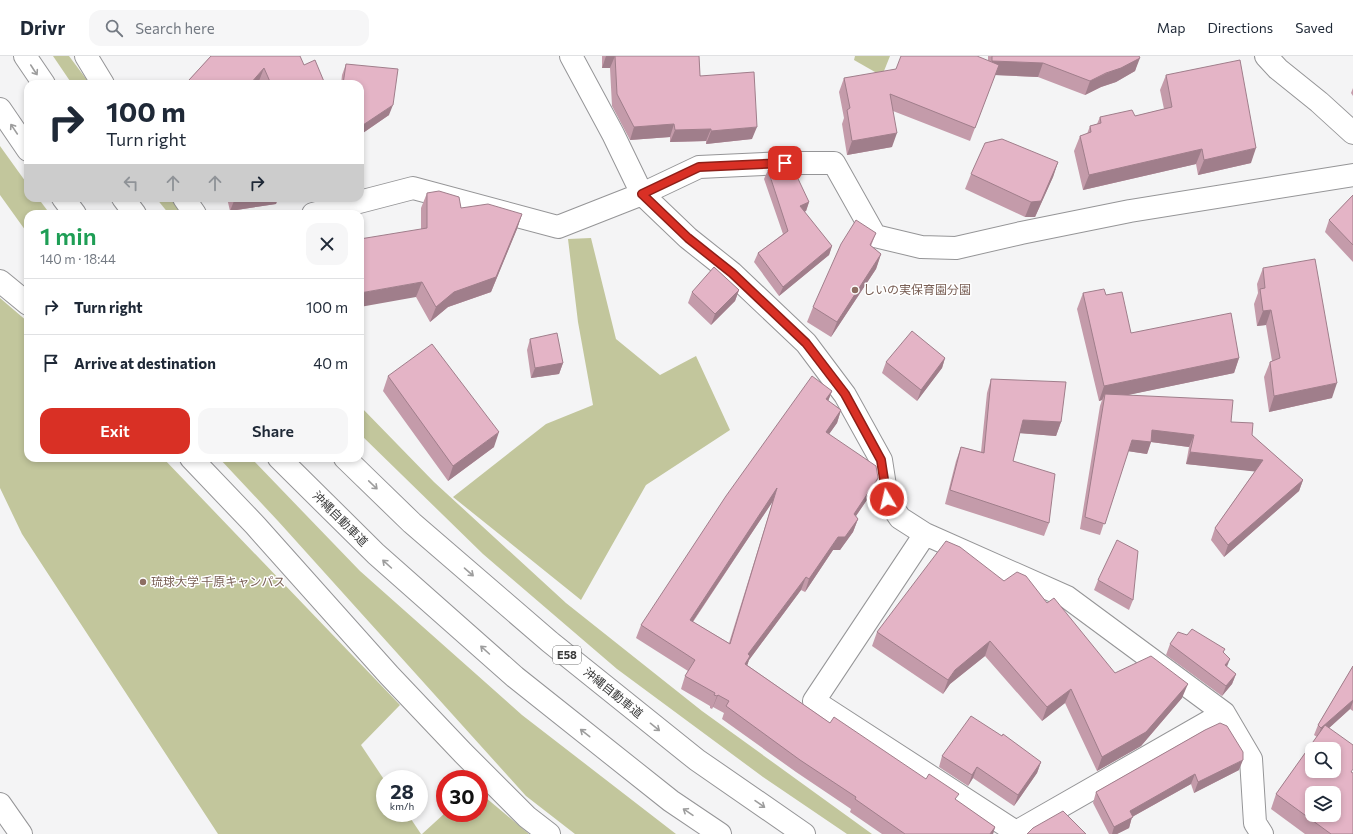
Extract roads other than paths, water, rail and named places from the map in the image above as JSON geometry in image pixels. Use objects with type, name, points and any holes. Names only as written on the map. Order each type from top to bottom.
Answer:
[{"type":"main road","points":[[25,56],[41,80]]},
{"type":"main road","points":[[86,56],[101,80]]},
{"type":"main road","points":[[571,56],[613,134],[642,194],[688,238],[732,273],[806,343],[845,394],[881,460],[887,499],[900,518],[925,534],[1067,597],[1224,713],[1251,759],[1255,823],[1262,834]]},
{"type":"main road","points":[[1266,56],[1278,69],[1319,102],[1353,133]]},
{"type":"main road","points":[[0,109],[24,144]]},
{"type":"main road","points":[[364,201],[413,188],[558,227],[642,194],[699,167],[785,163],[834,163],[875,236],[921,247],[956,248],[1130,211],[1353,175]]},
{"type":"main road","points":[[328,210],[359,202]]},
{"type":"main road","points":[[0,281],[24,301]]},
{"type":"main road","points":[[195,462],[255,525],[389,675],[458,748],[522,812],[549,834]]},
{"type":"main road","name":"沖縄自動車道","points":[[283,462],[376,554],[515,677],[671,801],[720,834]]},
{"type":"main road","name":"沖縄自動車道","points":[[349,462],[412,523],[550,642],[697,760],[804,834]]},
{"type":"main road","points":[[925,534],[814,701],[1016,832],[1224,713]]},
{"type":"main road","points":[[0,804],[21,834]]},
{"type":"place","name":"しいの実保育園分園","points":[[855,290]]},
{"type":"place","name":"琉球大学 千原キャンパス","points":[[143,582]]}]
